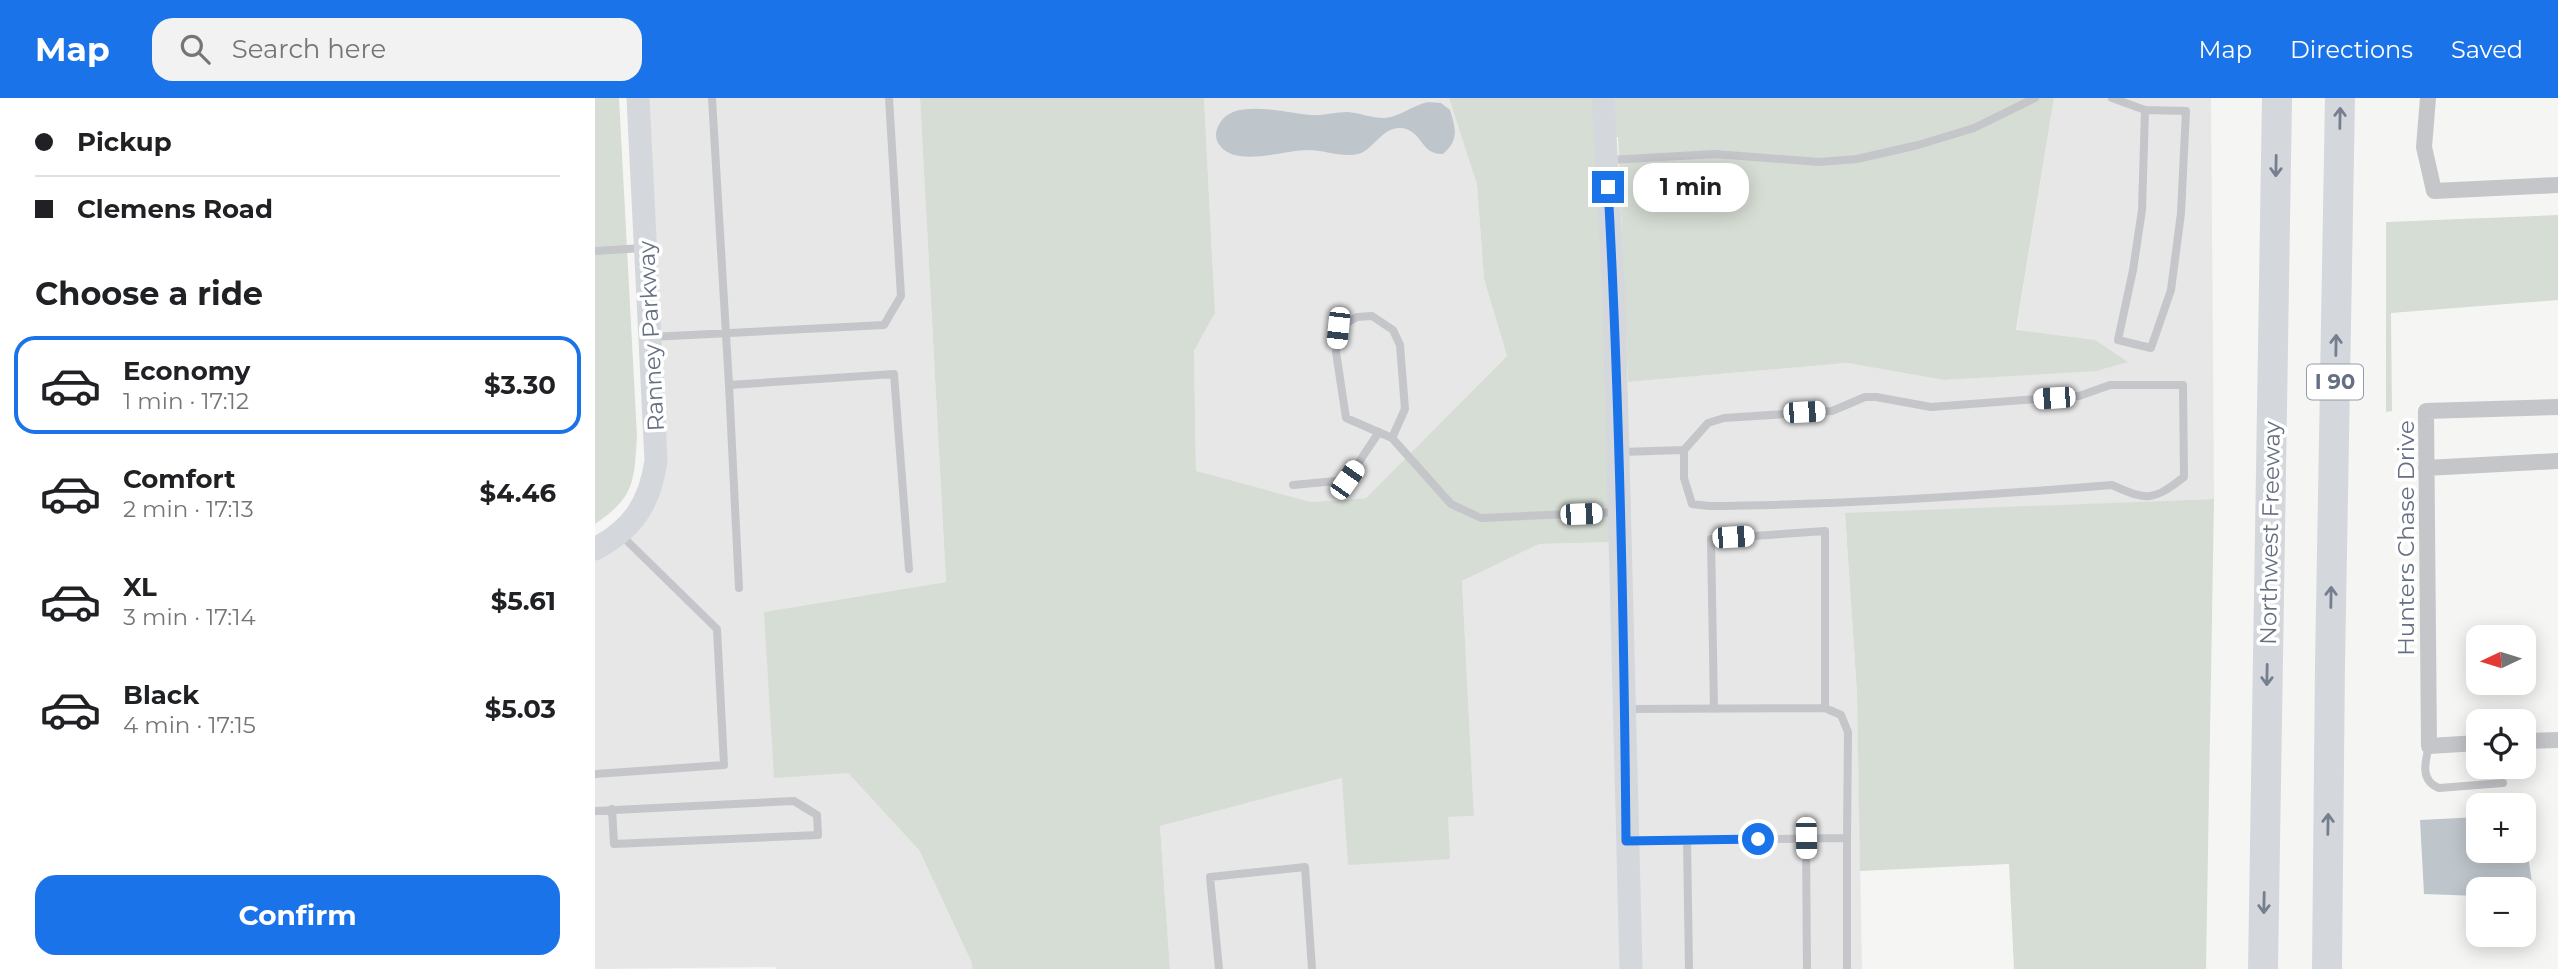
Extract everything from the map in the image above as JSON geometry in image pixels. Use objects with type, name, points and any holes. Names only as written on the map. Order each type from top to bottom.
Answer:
[{"type":"highway","name":"Northwest Freeway","points":[[2263,969],[2277,98]]},
{"type":"highway","name":"I 90","points":[[2327,969],[2340,98]]},
{"type":"street","name":"Ranney Parkway","points":[[595,549],[630,523],[653,484],[656,435],[638,98]]},
{"type":"street","points":[[1603,98],[1614,298],[1631,969]]},
{"type":"street","points":[[2428,98],[2424,147],[2434,191],[2558,185]]},
{"type":"street","name":"Hunters Chase Drive","points":[[2429,746],[2426,411],[2558,407]]},
{"type":"street","points":[[2426,468],[2558,461]]},
{"type":"street","points":[[2536,741],[2558,740]]},
{"type":"street","points":[[2429,746],[2466,744]]},
{"type":"lane","points":[[712,98],[739,588]]},
{"type":"lane","points":[[651,337],[884,325],[901,296],[889,98]]},
{"type":"lane","points":[[1606,160],[1715,154],[1819,162],[1857,159],[1974,128],[2035,98]]},
{"type":"lane","points":[[2112,98],[2145,110],[2186,111],[2181,213],[2171,290],[2151,348],[2118,340],[2142,210],[2145,110]]},
{"type":"lane","points":[[595,251],[646,248]]},
{"type":"lane","points":[[1392,438],[1405,409],[1400,345],[1393,331],[1372,316],[1357,317],[1338,328],[1336,352],[1346,418],[1392,438],[1451,504],[1481,518],[1620,512]]},
{"type":"lane","points":[[729,386],[894,374],[909,569]]},
{"type":"lane","points":[[1618,452],[1684,450],[1708,423],[1724,418],[1832,411],[1865,397],[1931,407],[2078,396],[2110,385],[2183,385],[2184,477],[2163,493],[2139,497],[2112,485],[1905,501],[1709,506],[1692,504],[1684,478],[1684,450]]},
{"type":"lane","points":[[1293,485],[1347,480],[1379,432]]},
{"type":"lane","points":[[1714,709],[1710,539],[1825,531],[1825,708]]},
{"type":"lane","points":[[595,774],[724,765],[717,629],[619,533]]},
{"type":"lane","points":[[1625,709],[1825,708],[1841,715],[1848,732],[1847,969]]},
{"type":"lane","points":[[2429,746],[2425,760],[2426,779],[2430,785],[2439,788],[2503,783]]},
{"type":"lane","points":[[595,811],[612,810],[795,801],[817,815],[818,835],[614,844],[612,810]]},
{"type":"lane","points":[[1806,838],[1807,969]]},
{"type":"lane","points":[[1626,841],[1847,838]]},
{"type":"lane","points":[[1687,841],[1689,969]]},
{"type":"lane","points":[[1219,969],[1210,877],[1305,867],[1313,969]]},
{"type":"shaded area","points":[[595,98],[619,98],[637,436],[630,487],[618,505],[595,524]]},
{"type":"shaded area","points":[[645,98],[920,98],[946,582],[764,612],[848,773],[919,850],[972,963],[972,969],[595,969],[595,558],[653,505]]},
{"type":"shaded area","points":[[920,98],[1204,98],[1215,313],[1194,351],[1196,471],[1311,502],[1366,498],[1507,356],[1484,279],[1477,185],[1449,98],[1592,98],[1616,542],[1539,544],[1462,581],[1474,816],[1448,817],[1450,859],[1348,865],[1342,778],[1160,826],[1170,969],[972,969],[972,963],[919,850],[848,773],[774,778],[764,612],[946,582]]},
{"type":"shaded area","points":[[1204,98],[1449,98],[1477,185],[1484,279],[1507,356],[1366,498],[1311,502],[1196,472],[1194,351],[1215,313]]},
{"type":"shaded area","points":[[1603,98],[2054,98],[2016,330],[2095,340],[2128,362],[2096,371],[1944,380],[1847,363],[1628,382],[1618,137],[1605,138]]},
{"type":"shaded area","points":[[2054,98],[2211,98],[2214,499],[1845,514],[1857,693],[1862,969],[1637,969],[1628,382],[1847,363],[1944,380],[2009,376]]},
{"type":"shaded area","points":[[1428,102],[1441,103],[1450,110],[1455,129],[1454,139],[1443,154],[1430,151],[1414,133],[1401,128],[1389,130],[1366,150],[1355,155],[1308,150],[1239,156],[1221,147],[1216,138],[1220,123],[1227,115],[1236,111],[1261,109],[1315,115],[1347,112],[1384,118],[1396,116]]},
{"type":"shaded area","points":[[2558,215],[2558,300],[2391,313],[2392,411],[2386,412],[2386,222]]},
{"type":"shaded area","points":[[2214,499],[2206,969],[2014,969],[2009,864],[1860,871],[1857,693],[1845,513]]},
{"type":"shaded area","points":[[1616,542],[1623,969],[1170,969],[1160,826],[1342,778],[1448,817],[1474,816],[1462,581],[1539,544]]},
{"type":"shaded area","points":[[2466,818],[2466,863],[2529,863],[2531,877],[2466,877],[2466,896],[2424,894],[2420,820]]},
{"type":"route","points":[[1608,187],[1614,298],[1626,841],[1758,839]]}]
